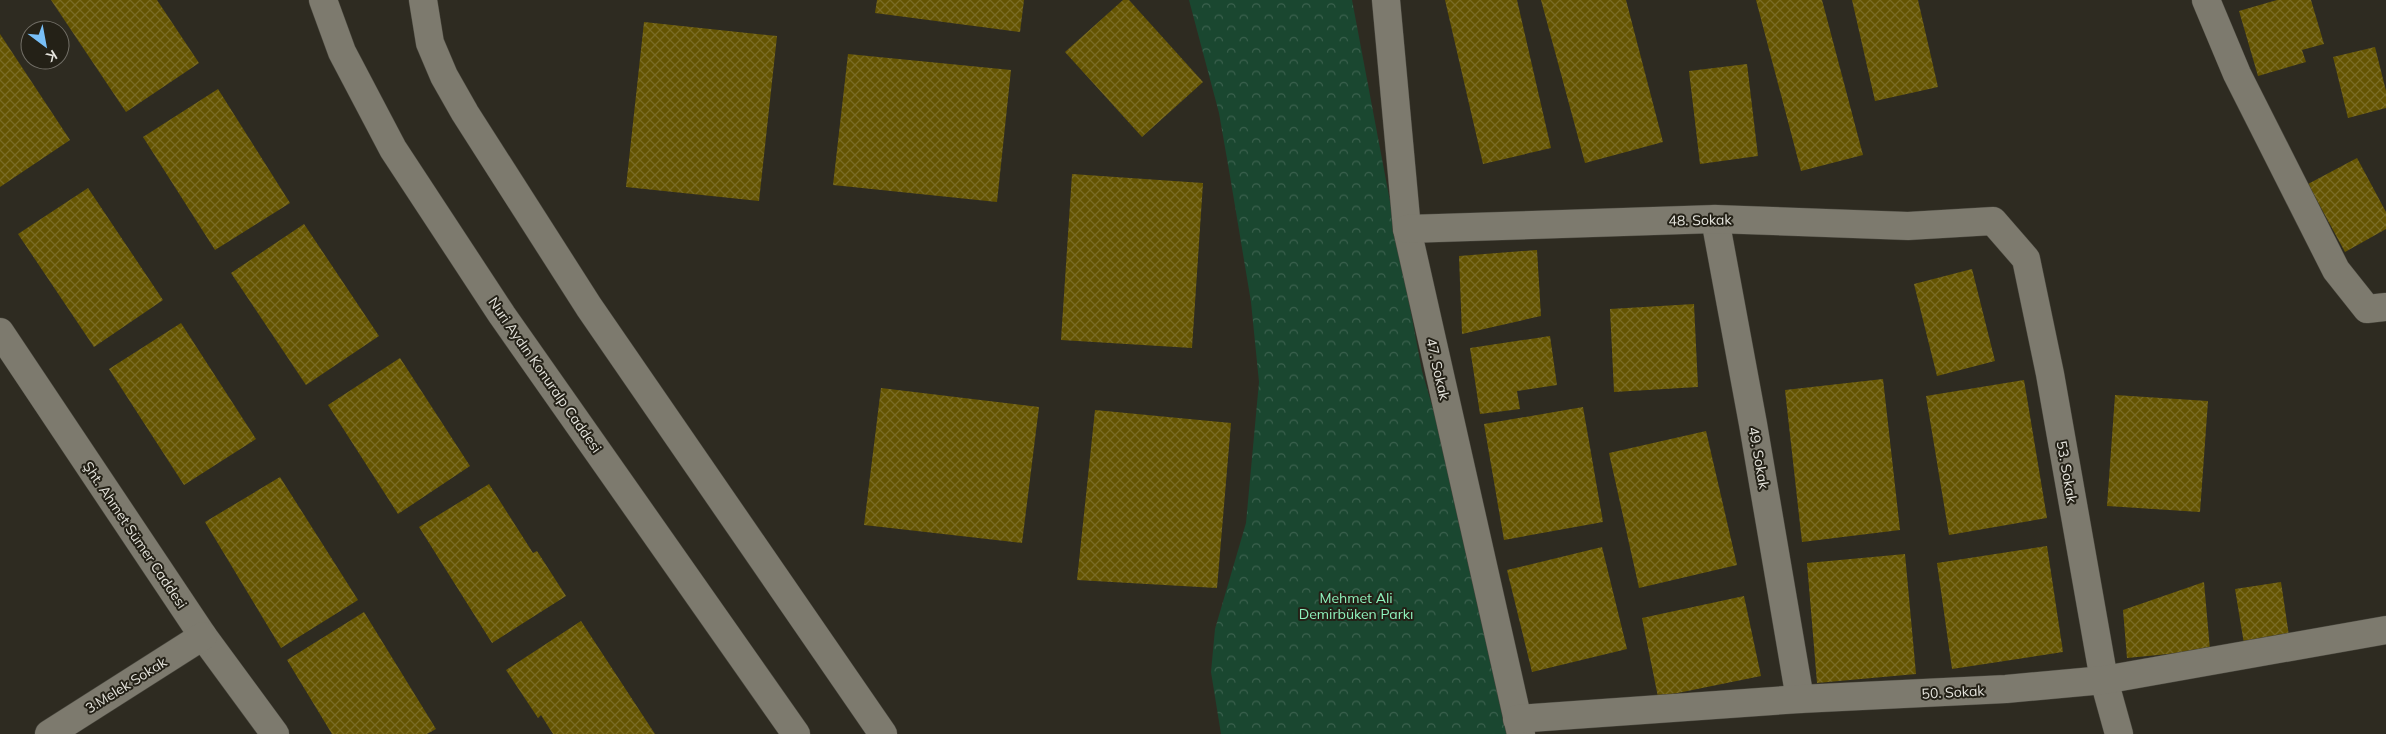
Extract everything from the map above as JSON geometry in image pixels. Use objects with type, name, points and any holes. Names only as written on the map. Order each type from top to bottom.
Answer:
[{"type":"street","name":"Nuri Aydın Konuralp Caddesi","points":[[323,0],[342,52],[393,149],[502,315],[796,734]]},
{"type":"street","points":[[424,0],[430,43],[444,76],[465,113],[589,307],[884,734]]},
{"type":"street","name":"47. Sokak","points":[[1386,0],[1407,229],[1519,726]]},
{"type":"street","points":[[2206,0],[2237,74],[2336,270],[2367,309],[2386,307]]},
{"type":"street","name":"48. Sokak","points":[[1407,229],[1715,219],[1908,226],[1993,221]]},
{"type":"street","name":"49. Sokak","points":[[1715,219],[1755,434],[1800,698]]},
{"type":"street","name":"53. Sokak","points":[[1993,221],[2026,259],[2050,374],[2104,680],[2119,734]]},
{"type":"street","name":"Şht. Ahmet Sümer Caddesi","points":[[3,346],[203,636],[275,734]]},
{"type":"street","name":"50. Sokak","points":[[1519,726],[1800,698],[2006,689],[2104,680],[2386,630]]},
{"type":"street","name":"3.Melek Sokak","points":[[49,734],[203,636]]},
{"type":"green space","name":"Mehmet Ali Demirbüken Parkı","points":[[1189,0],[1352,0],[1422,371],[1527,734],[1221,734],[1211,672],[1215,629],[1246,523],[1259,382],[1251,302],[1219,113]]},
{"type":"building","points":[[51,0],[157,0],[199,63],[126,112],[70,28],[70,20],[64,20]]},
{"type":"building","points":[[877,0],[1024,0],[1020,32],[875,13]]},
{"type":"building","points":[[1123,0],[1129,0],[1203,82],[1142,137],[1065,52]]},
{"type":"building","points":[[1445,0],[1517,0],[1551,148],[1483,164]]},
{"type":"building","points":[[1541,0],[1626,0],[1663,142],[1585,163]]},
{"type":"building","points":[[1756,0],[1822,0],[1863,155],[1801,171]]},
{"type":"building","points":[[1852,0],[1918,0],[1938,87],[1875,101]]},
{"type":"building","points":[[2277,0],[2311,0],[2324,44],[2302,50],[2306,62],[2258,76],[2239,11]]},
{"type":"building","points":[[644,22],[777,36],[759,201],[626,187]]},
{"type":"building","points":[[0,34],[20,64],[20,70],[24,70],[70,140],[0,187]]},
{"type":"building","points":[[2375,47],[2386,91],[2386,108],[2348,118],[2333,57]]},
{"type":"building","points":[[848,54],[1011,70],[997,202],[833,185]]},
{"type":"building","points":[[1747,64],[1758,156],[1700,164],[1689,71]]},
{"type":"building","points":[[218,89],[290,203],[215,250],[143,137]]},
{"type":"building","points":[[2357,158],[2386,212],[2386,229],[2345,252],[2308,184]]},
{"type":"building","points":[[1072,174],[1203,183],[1192,348],[1061,340]]},
{"type":"building","points":[[88,188],[163,300],[94,347],[18,234]]},
{"type":"building","points":[[304,224],[379,336],[306,385],[231,273]]},
{"type":"building","points":[[1537,250],[1541,316],[1462,334],[1459,256]]},
{"type":"building","points":[[1972,269],[1995,361],[1937,376],[1914,284]]},
{"type":"building","points":[[1694,304],[1698,387],[1614,392],[1610,309]]},
{"type":"building","points":[[181,323],[256,439],[184,485],[109,369]]},
{"type":"building","points":[[1550,336],[1557,385],[1517,391],[1520,409],[1480,414],[1470,348]]},
{"type":"building","points":[[400,358],[470,466],[398,514],[328,405]]},
{"type":"building","points":[[1883,379],[1900,530],[1802,542],[1785,390]]},
{"type":"building","points":[[2024,380],[2047,518],[1949,535],[1926,396]]},
{"type":"building","points":[[881,388],[1039,407],[1022,543],[864,525]]},
{"type":"building","points":[[2115,395],[2208,401],[2200,512],[2107,506]]},
{"type":"building","points":[[1583,407],[1603,522],[1504,540],[1484,424]]},
{"type":"building","points":[[1095,410],[1231,423],[1217,588],[1077,580]]},
{"type":"building","points":[[1706,431],[1737,565],[1639,588],[1609,453]]},
{"type":"building","points":[[280,477],[358,600],[281,648],[205,522]]},
{"type":"building","points":[[489,484],[533,553],[537,551],[566,596],[492,643],[419,527]]},
{"type":"building","points":[[2047,546],[2063,652],[1952,669],[1937,563]]},
{"type":"building","points":[[1602,547],[1627,649],[1532,672],[1507,570]]},
{"type":"building","points":[[1905,554],[1916,674],[1817,683],[1807,563]]},
{"type":"building","points":[[2204,582],[2210,650],[2127,658],[2123,610]]},
{"type":"building","points":[[2281,582],[2289,636],[2244,644],[2235,589]]},
{"type":"building","points":[[1744,596],[1761,676],[1658,697],[1642,618]]},
{"type":"building","points":[[364,612],[436,729],[427,734],[332,734],[287,660]]},
{"type":"building","points":[[581,621],[655,734],[553,734],[541,715],[538,718],[506,670]]}]
